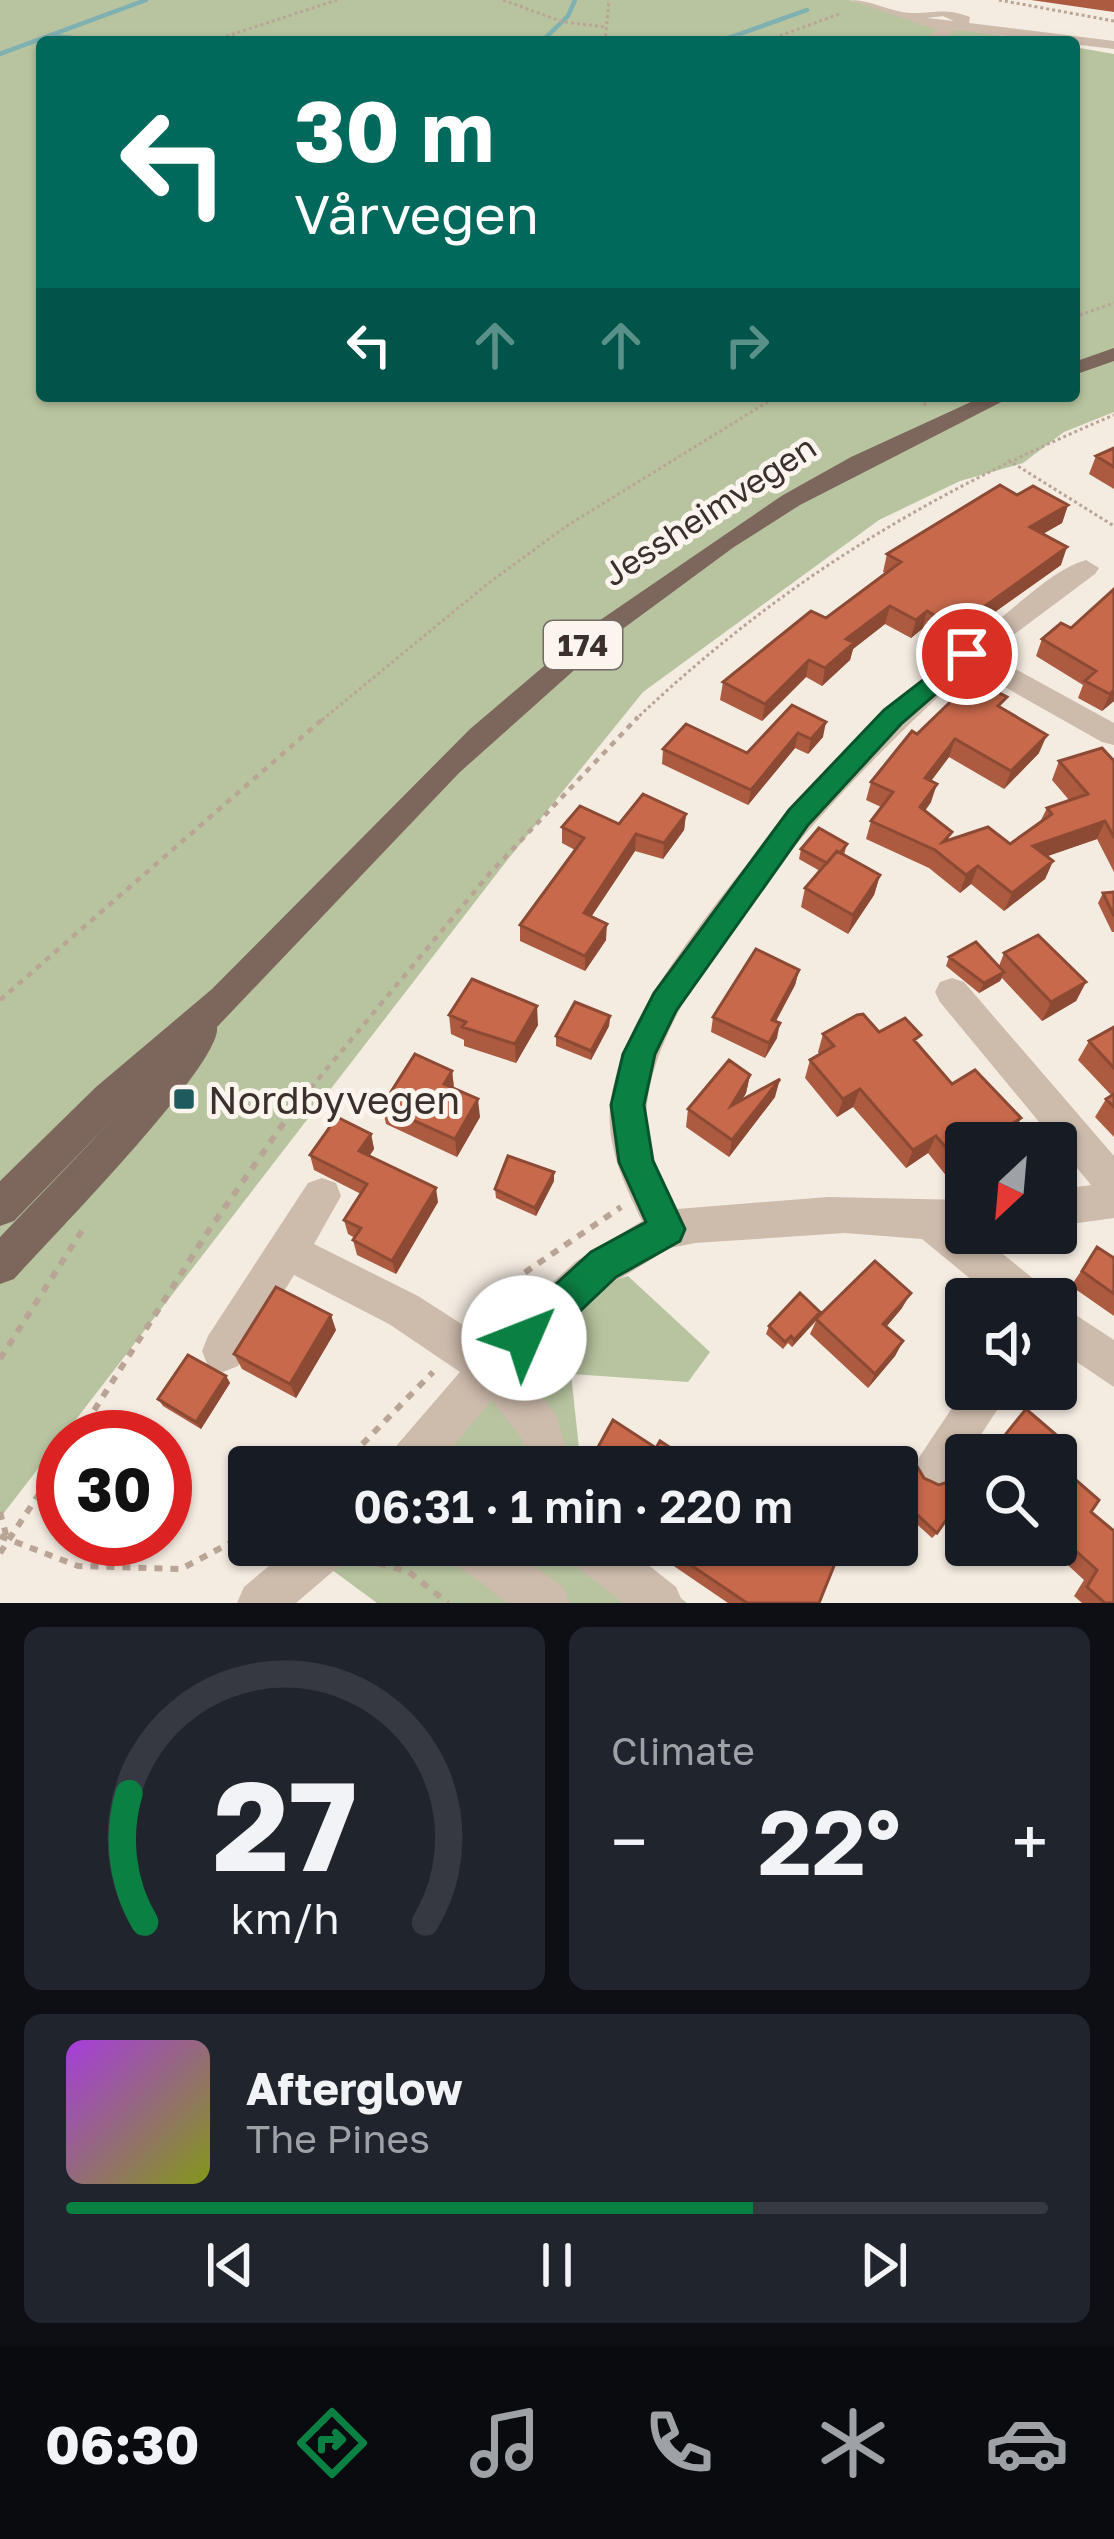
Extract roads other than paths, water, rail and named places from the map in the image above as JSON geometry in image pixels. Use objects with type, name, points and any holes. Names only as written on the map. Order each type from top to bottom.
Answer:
[{"type":"main road","points":[[1080,367],[1114,354]]},
{"type":"main road","name":"Jessheimvegen","points":[[0,1208],[110,1097],[234,990],[476,740],[610,622],[793,497],[891,444],[988,402]]},
{"type":"main road","name":"Jessheimvegen","points":[[0,1265],[153,1101],[234,990]]},
{"type":"street","points":[[861,3],[957,24],[1056,36]]},
{"type":"street","points":[[923,18],[924,36]]},
{"type":"street","points":[[935,36],[957,24]]},
{"type":"street","points":[[1080,38],[1114,41]]},
{"type":"street","points":[[667,1229],[636,1162],[628,1105],[639,1054],[665,1002],[799,818],[893,716],[967,654],[1086,568]]},
{"type":"street","points":[[967,654],[1112,735]]},
{"type":"street","points":[[952,992],[1114,1184]]},
{"type":"street","points":[[223,1351],[322,1196]]},
{"type":"street","points":[[1077,1205],[1114,1200]]},
{"type":"street","points":[[425,1446],[493,1370],[603,1264],[667,1229],[835,1214],[945,1221]]},
{"type":"street","points":[[287,1251],[461,1343],[520,1398],[546,1446]]},
{"type":"street","points":[[982,1254],[1006,1278]]},
{"type":"street","points":[[1077,1338],[1114,1366]]},
{"type":"street","points":[[936,1466],[975,1410]]},
{"type":"street","points":[[260,1603],[304,1566]]},
{"type":"street","points":[[497,1566],[547,1603]]},
{"type":"street","points":[[613,1566],[660,1603]]},
{"type":"waterway","points":[[49,36],[146,0]]},
{"type":"waterway","points":[[547,36],[568,16],[575,0]]},
{"type":"waterway","points":[[734,36],[807,10]]},
{"type":"waterway","points":[[0,54],[36,41]]},
{"type":"place","name":"Nordbyvegen","points":[[184,1099]]}]
